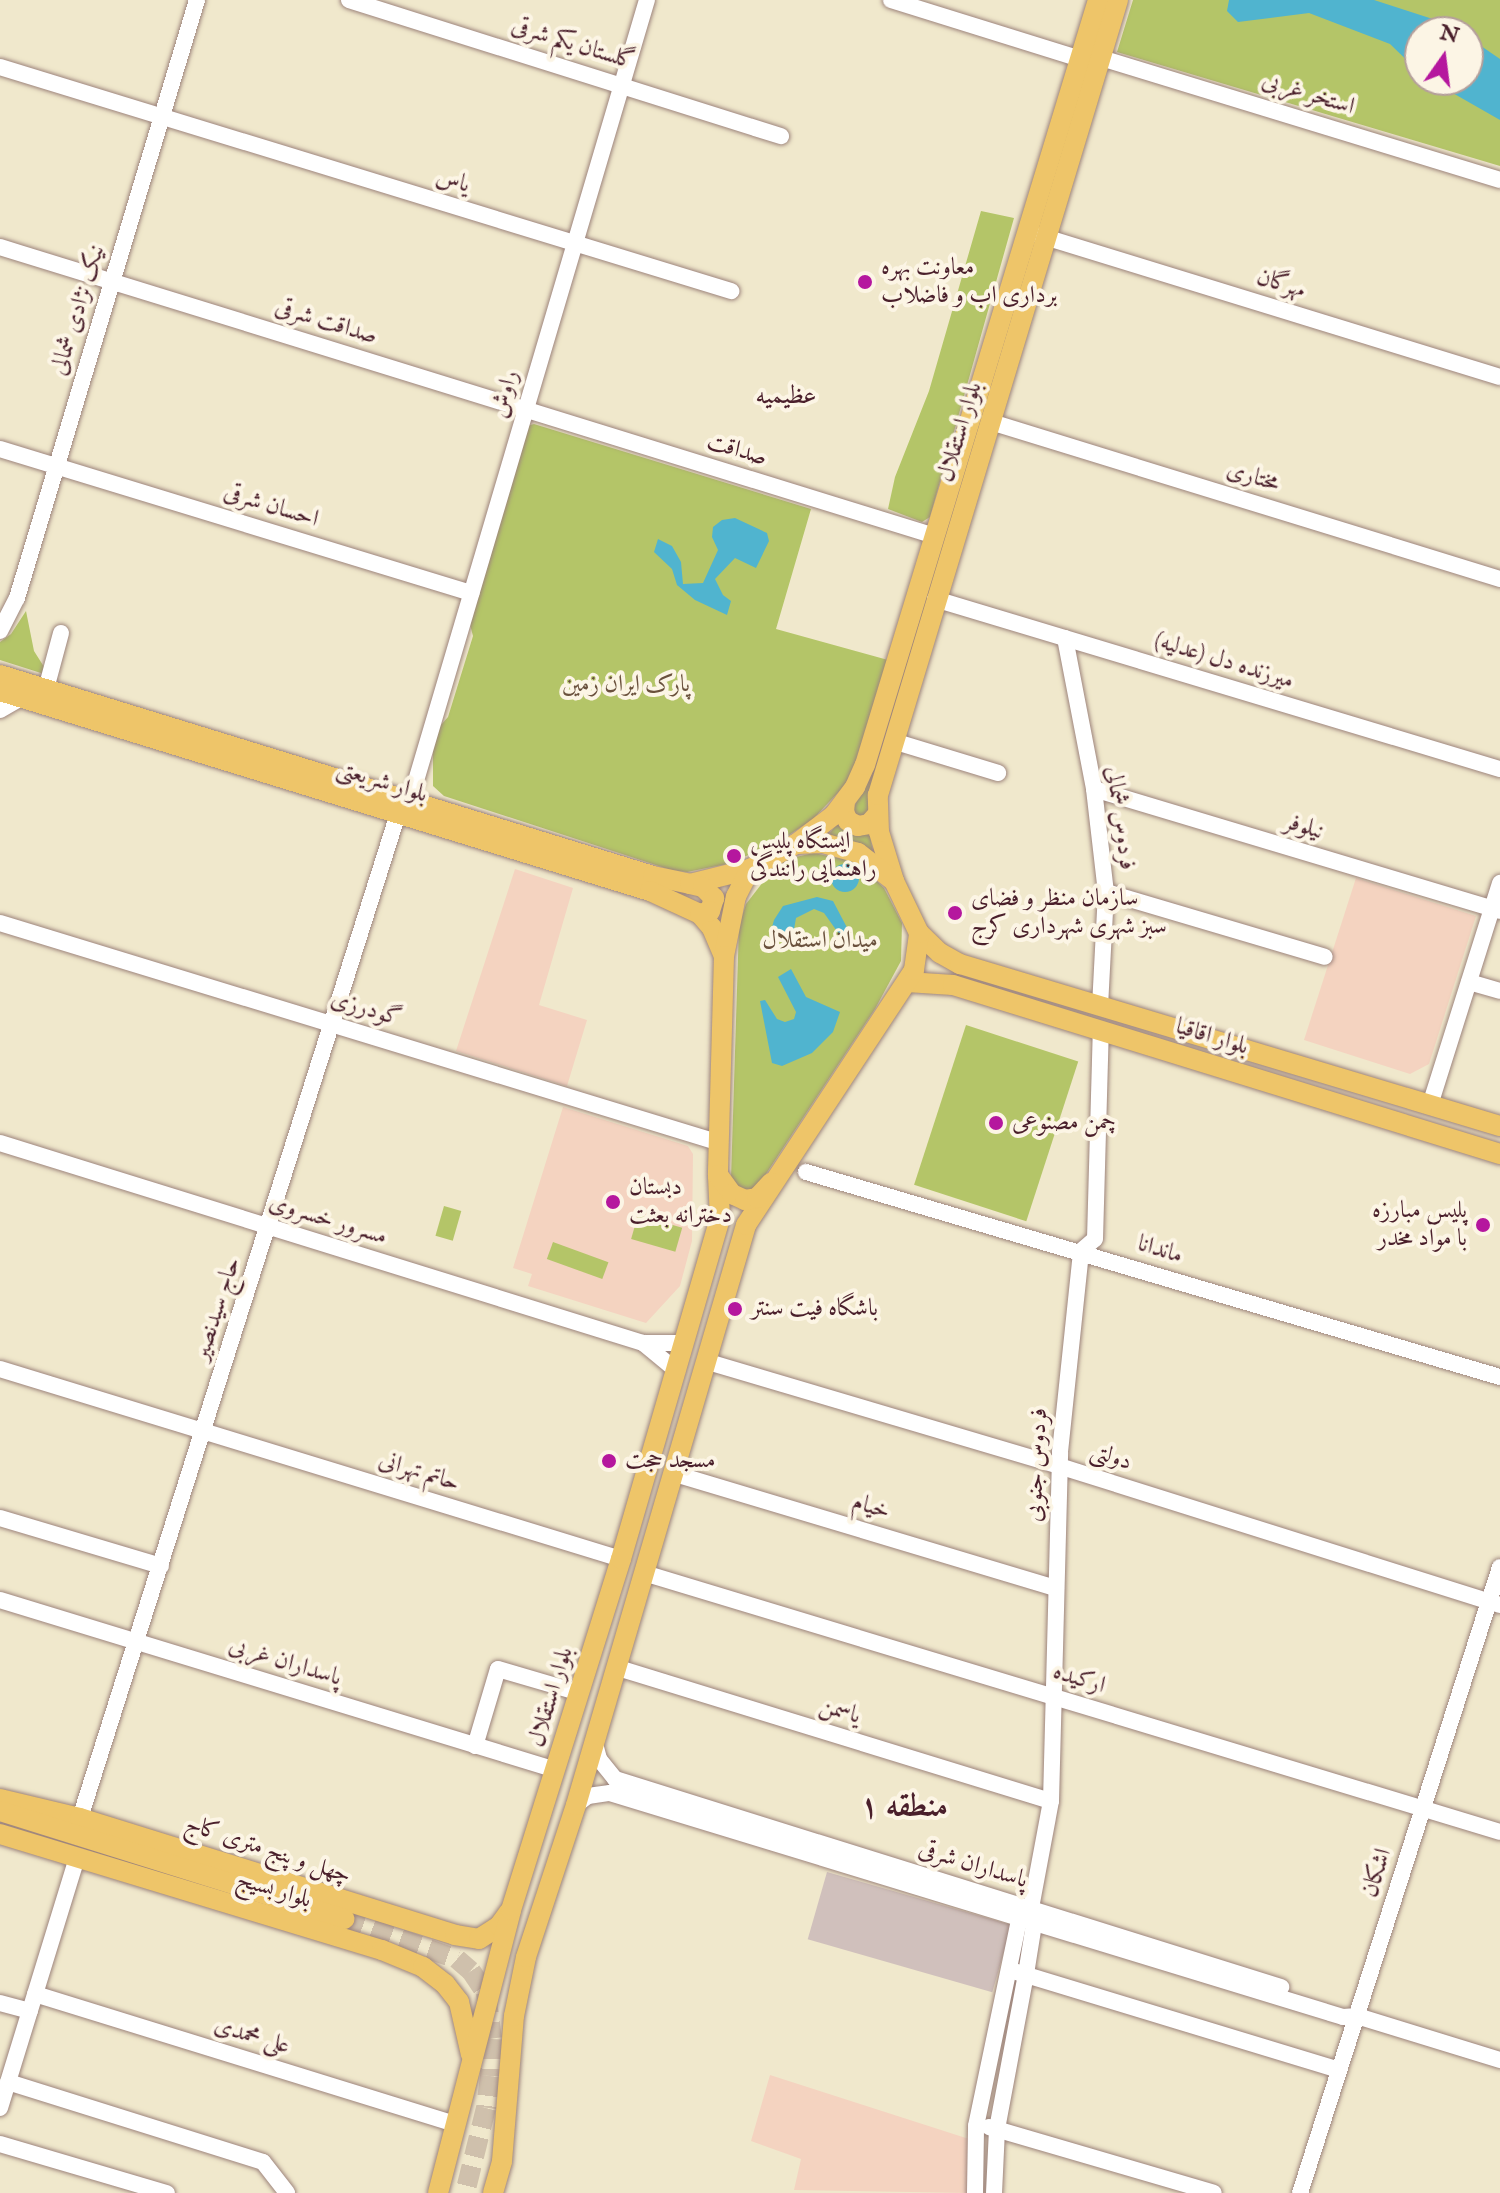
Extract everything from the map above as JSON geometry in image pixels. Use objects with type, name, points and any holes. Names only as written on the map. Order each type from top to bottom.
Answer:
[{"type":"main road","name":"بلوار استقلال","points":[[1091,58],[1098,0]]},
{"type":"main road","name":"بلوار استقلال","points":[[796,844],[824,824],[845,801],[865,765],[935,536],[1037,235],[1091,58],[1118,0]]},
{"type":"main road","name":"بلوار استقلال","points":[[894,881],[876,816],[893,741],[991,422],[1037,235]]},
{"type":"main road","name":"بلوار شریعتی","points":[[0,675],[404,807],[650,891],[700,914]]},
{"type":"main road","name":"بلوار شریعتی","points":[[0,691],[653,876],[690,884],[750,869]]},
{"type":"main road","points":[[845,801],[844,812],[848,821],[858,826],[869,824],[876,816]]},
{"type":"main road","points":[[493,2193],[507,2122],[517,2001],[526,1957],[576,1805],[746,1225],[907,982],[916,962],[919,933],[894,881],[858,853],[822,843],[796,844],[750,869],[736,896],[724,956],[718,1175],[732,1194],[745,1200],[757,1198],[771,1183]]},
{"type":"main road","points":[[690,884],[703,887],[714,898],[710,911],[700,914],[712,928],[724,956]]},
{"type":"main road","name":"بلوار اقاقیا","points":[[919,933],[940,953],[960,964],[1500,1126]]},
{"type":"main road","name":"بلوار اقاقیا","points":[[907,982],[953,985],[1500,1154]]},
{"type":"main road","name":"بلوار استقلال","points":[[438,2193],[511,1910],[621,1559],[720,1218],[718,1175]]},
{"type":"main road","name":"چهل و پنج متری کاج","points":[[0,1799],[80,1818],[348,1911],[479,1939],[499,1926],[511,1910]]},
{"type":"main road","points":[[0,1811],[348,1911],[361,1909],[366,1923],[358,1935],[346,1940]]},
{"type":"main road","name":"بلوار بسیج","points":[[0,1834],[402,1958],[445,1984],[463,2015],[472,2063]]},
{"type":"street","name":"نیک نژادی شمالی","points":[[0,631],[17,598],[197,0]]},
{"type":"street","name":"گلستان یکم شرقی","points":[[349,0],[781,136]]},
{"type":"street","name":"راوش","points":[[404,807],[471,593],[647,0]]},
{"type":"street","name":"استخر غربی","points":[[891,0],[1500,180]]},
{"type":"street","name":"یاس","points":[[0,67],[731,291]]},
{"type":"street","name":"مهرگان","points":[[1037,235],[1500,377]]},
{"type":"street","name":"صداقت شرقی","points":[[0,247],[526,409]]},
{"type":"street","name":"صداقت","points":[[526,409],[935,536]]},
{"type":"street","name":"مختاری","points":[[991,422],[1500,579]]},
{"type":"street","name":"احسان شرقی","points":[[0,449],[471,593]]},
{"type":"street","name":"میرزنده دل (عدلیه)","points":[[935,599],[1500,769]]},
{"type":"street","points":[[46,689],[61,633]]},
{"type":"street","name":"فردوس شمالی","points":[[1065,638],[1094,789],[1106,892],[1100,1006]]},
{"type":"street","points":[[0,710],[21,698]]},
{"type":"street","points":[[893,741],[998,773]]},
{"type":"street","name":"نیلوفر","points":[[1094,789],[1496,910]]},
{"type":"street","name":"حاج سیدنصیر","points":[[80,1818],[331,1024],[404,807]]},
{"type":"street","points":[[1430,1105],[1469,982],[1496,910],[1500,883]]},
{"type":"street","points":[[1106,892],[1325,957]]},
{"type":"street","name":"گودرزی","points":[[0,923],[717,1142]]},
{"type":"street","points":[[1469,982],[1500,991]]},
{"type":"street","name":"فردوس جنوبی","points":[[994,2193],[997,2129],[1018,1972],[1051,1801],[1059,1466],[1081,1251],[1095,1239],[1101,1030]]},
{"type":"street","name":"مسرور خسروی","points":[[0,1143],[643,1343]]},
{"type":"street","name":"ماندانا","points":[[806,1172],[1500,1377]]},
{"type":"street","points":[[643,1343],[685,1343]]},
{"type":"street","points":[[643,1343],[677,1371]]},
{"type":"street","name":"دولتی","points":[[705,1361],[1059,1466],[1494,1604]]},
{"type":"street","name":"حاتم تهرانی","points":[[0,1369],[621,1559]]},
{"type":"street","name":"خیام","points":[[672,1473],[1056,1588]]},
{"type":"street","points":[[0,1518],[161,1566]]},
{"type":"street","name":"اشکان","points":[[1300,2193],[1423,1808],[1494,1604],[1500,1567]]},
{"type":"street","name":"ارکیده","points":[[644,1573],[1500,1832]]},
{"type":"street","name":"پاسداران غربی","points":[[0,1600],[556,1770]]},
{"type":"street","name":"یاسمن","points":[[615,1667],[1051,1801]]},
{"type":"street","points":[[475,1746],[498,1669],[580,1693]]},
{"type":"street","points":[[576,1805],[588,1796],[613,1786],[599,1759],[594,1740]]},
{"type":"street","name":"پاسداران شرقی","points":[[613,1786],[1028,1917],[1348,2008],[1357,2016],[1500,2060]]},
{"type":"street","points":[[0,2108],[77,1857]]},
{"type":"street","points":[[1018,1972],[1339,2070]]},
{"type":"street","name":"فردوس جنوبی","points":[[975,2193],[976,2126],[1018,1972]]},
{"type":"street","name":"علی محمدی","points":[[35,1994],[456,2124]]},
{"type":"street","points":[[0,2003],[30,2011]]},
{"type":"street","points":[[8,2082],[263,2162],[287,2193]]},
{"type":"street","points":[[976,2126],[997,2129],[1214,2193]]},
{"type":"street","points":[[0,2144],[167,2193]]},
{"type":"shaded area","points":[[515,869],[573,888],[539,1005],[587,1020],[567,1086],[456,1051]]},
{"type":"shaded area","points":[[1356,878],[1476,916],[1429,1064],[1410,1074],[1304,1040]]},
{"type":"shaded area","name":"دبستان دخترانه بعثت","points":[[563,1107],[688,1146],[693,1154],[692,1241],[680,1286],[646,1323],[528,1286],[532,1274],[513,1268]]},
{"type":"shaded area","points":[[827,1872],[1012,1925],[992,1992],[808,1939]]},
{"type":"shaded area","points":[[770,2075],[969,2139],[969,2193],[794,2190],[801,2159],[751,2141]]},
{"type":"green space","points":[[1133,0],[1500,0],[1500,166],[1117,52]]},
{"type":"green space","points":[[981,211],[1014,218],[930,517],[922,522],[888,509],[895,477],[929,391]]},
{"type":"green space","name":"پارک ایران زمین","points":[[534,424],[811,509],[776,629],[888,660],[858,760],[848,782],[813,819],[777,843],[727,864],[687,872],[671,870],[444,796],[433,786],[433,749],[440,726],[448,717],[473,636],[467,613],[526,426]]},
{"type":"green space","points":[[26,611],[34,651],[46,670],[44,674],[0,660],[0,642],[11,634]]},
{"type":"green space","points":[[874,758],[880,760],[869,815],[856,821],[854,808]]},
{"type":"green space","points":[[840,820],[869,829],[873,853],[826,838]]},
{"type":"green space","name":"میدان استقلال","points":[[814,853],[857,862],[884,888],[902,923],[901,961],[875,1009],[756,1189],[739,1192],[731,1178],[739,926],[746,904],[774,868],[791,858]]},
{"type":"green space","name":"چمن مصنوعی","points":[[966,1025],[1078,1061],[1026,1221],[914,1185]]},
{"type":"green space","points":[[444,1206],[461,1211],[453,1241],[435,1236]]},
{"type":"green space","points":[[638,1215],[682,1228],[675,1252],[631,1239]]},
{"type":"green space","points":[[553,1242],[608,1262],[602,1279],[547,1259]]},
{"type":"water","points":[[1229,0],[1374,0],[1423,16],[1404,16],[1404,58],[1390,44],[1309,13],[1238,22],[1227,11]]},
{"type":"water","points":[[1484,48],[1500,59],[1500,120],[1458,96],[1484,96]]},
{"type":"water","points":[[735,518],[767,533],[769,541],[756,568],[735,558],[715,579],[723,595],[731,601],[727,615],[695,600],[677,585],[672,569],[654,552],[658,539],[672,546],[681,562],[683,584],[703,583],[718,550],[712,537],[713,527],[722,520]]},
{"type":"water","points":[[845,864],[855,868],[859,878],[855,888],[845,892],[835,888],[831,878],[835,868]]},
{"type":"water","points":[[817,897],[833,901],[853,939],[839,934],[824,913],[814,909],[796,918],[792,941],[770,934],[783,906]]},
{"type":"water","points":[[791,969],[806,997],[840,1012],[833,1032],[812,1053],[782,1066],[772,1063],[760,1001],[765,1000],[777,1019],[785,1022],[794,1019],[796,1012],[778,977]]},
{"type":"tunnel","points":[[344,1919],[457,1959],[471,1971],[486,1993],[492,2039],[490,2076],[486,2108],[465,2193]]},
{"type":"place","name":"معاونت بهره برداری اب و فاضلاب","points":[[865,282]]},
{"type":"place","name":"ایستگاه پلیس راهنمایی رانندگی","points":[[734,856]]},
{"type":"place","name":"سازمان منظر و فضای سبز شهری شهرداری کرج","points":[[955,913]]},
{"type":"place","name":"چمن مصنوعی","points":[[996,1123]]},
{"type":"place","name":"دبستان دخترانه بعثت","points":[[613,1202]]},
{"type":"place","name":"پلیس مبارزه با مواد مخدر","points":[[1483,1225]]},
{"type":"place","name":"باشگاه فیت سنتر","points":[[735,1309]]},
{"type":"place","name":"مسجد حجت","points":[[609,1461]]},
{"type":"district","name":"عظیمیه","points":[[786,396]]},
{"type":"district","name":"منطقه ۱","points":[[904,1808]]}]
